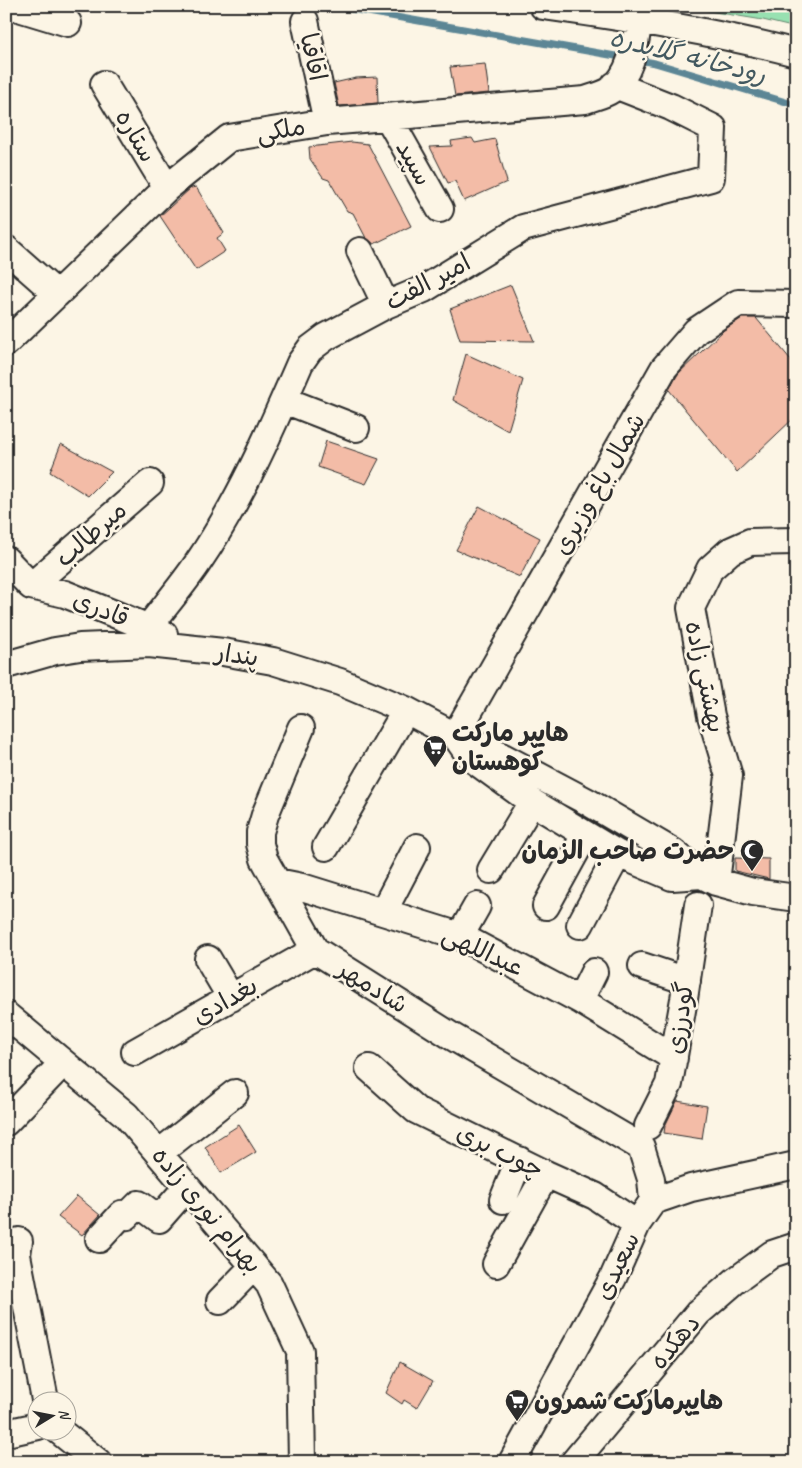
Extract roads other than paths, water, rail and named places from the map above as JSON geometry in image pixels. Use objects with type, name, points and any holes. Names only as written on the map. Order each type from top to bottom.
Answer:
[{"type":"street","points":[[12,6],[68,24]]},
{"type":"street","points":[[543,6],[639,20],[750,41],[796,53]]},
{"type":"street","points":[[621,79],[635,45],[639,20]]},
{"type":"street","name":"اقاقیا","points":[[305,21],[327,122]]},
{"type":"street","name":"ملکی","points":[[6,343],[167,188],[229,138],[327,122],[585,100],[610,91],[621,79]]},
{"type":"street","name":"امیر الفت","points":[[148,628],[197,565],[222,524],[250,475],[300,363],[310,349],[326,337],[386,305],[424,289],[523,228],[711,178],[713,128],[621,79]]},
{"type":"street","name":"ستاره","points":[[104,84],[167,188]]},
{"type":"street","name":"سپید","points":[[388,117],[440,209]]},
{"type":"street","points":[[6,248],[57,294]]},
{"type":"street","points":[[360,251],[386,305]]},
{"type":"street","name":"شمال باغ وزیری","points":[[455,736],[664,368],[696,331],[738,303],[796,304]]},
{"type":"street","points":[[284,400],[356,428]]},
{"type":"street","name":"میرطالب","points":[[31,586],[150,483]]},
{"type":"street","name":"بهشتی زاده","points":[[709,879],[729,776],[711,716],[691,608],[710,569],[730,551],[750,542],[796,541]]},
{"type":"street","points":[[6,560],[31,586]]},
{"type":"street","name":"قادری","points":[[31,586],[65,594],[204,650]]},
{"type":"street","name":"پندار","points":[[6,665],[54,651],[80,647],[149,644],[204,650],[273,661],[340,682],[406,710],[455,736],[482,746],[588,802],[673,852],[709,879]]},
{"type":"street","points":[[326,846],[406,710]]},
{"type":"street","name":"شادمهر","points":[[301,728],[265,815],[260,832],[260,844],[264,859],[315,950],[453,1038],[644,1136]]},
{"type":"street","points":[[455,736],[471,758],[532,802],[618,854],[672,877],[709,879],[753,892],[796,898]]},
{"type":"street","points":[[491,870],[532,802]]},
{"type":"street","points":[[546,906],[584,835]]},
{"type":"street","points":[[383,912],[417,847]]},
{"type":"street","points":[[580,925],[618,854]]},
{"type":"street","name":"عبداللهی","points":[[277,882],[302,887],[460,936],[580,1000],[674,1058]]},
{"type":"street","name":"گودرزی","points":[[644,1136],[670,1084],[698,905]]},
{"type":"street","points":[[460,936],[477,906]]},
{"type":"street","name":"بغدادی","points":[[135,1052],[315,950]]},
{"type":"street","points":[[208,959],[231,998]]},
{"type":"street","points":[[642,966],[687,981]]},
{"type":"street","points":[[580,1000],[594,972]]},
{"type":"street","name":"بهرام نوری زاده","points":[[6,1015],[126,1115],[269,1284],[300,1351],[302,1462]]},
{"type":"street","points":[[6,1122],[63,1063]]},
{"type":"street","name":"چوب بری","points":[[369,1068],[416,1110],[595,1196],[637,1224]]},
{"type":"street","points":[[159,1153],[235,1093]]},
{"type":"street","points":[[644,1136],[653,1201],[691,1188],[796,1165]]},
{"type":"street","points":[[503,1200],[519,1160]]},
{"type":"street","points":[[496,1264],[546,1174]]},
{"type":"street","points":[[99,1238],[122,1214],[127,1216],[140,1204],[158,1219],[187,1187]]},
{"type":"street","name":"سعیدی","points":[[512,1462],[613,1278],[637,1224],[653,1201]]},
{"type":"street","points":[[20,1241],[17,1255],[43,1390]]},
{"type":"street","name":"دهکده","points":[[574,1462],[698,1313],[735,1281],[772,1254],[796,1246]]},
{"type":"street","points":[[220,1301],[254,1266]]},
{"type":"street","points":[[6,1433],[28,1428]]},
{"type":"street","points":[[70,1440],[98,1462]]},
{"type":"waterway","name":"رودخانه گلابدره","points":[[334,6],[655,63],[796,105]]},
{"type":"place","name":"هایپر مارکت کوهستان","points":[[435,768]]},
{"type":"place","name":"حضرت صاحب الزمان","points":[[752,872]]},
{"type":"place","name":"هایپرمارکت شمرون","points":[[517,1422]]}]
